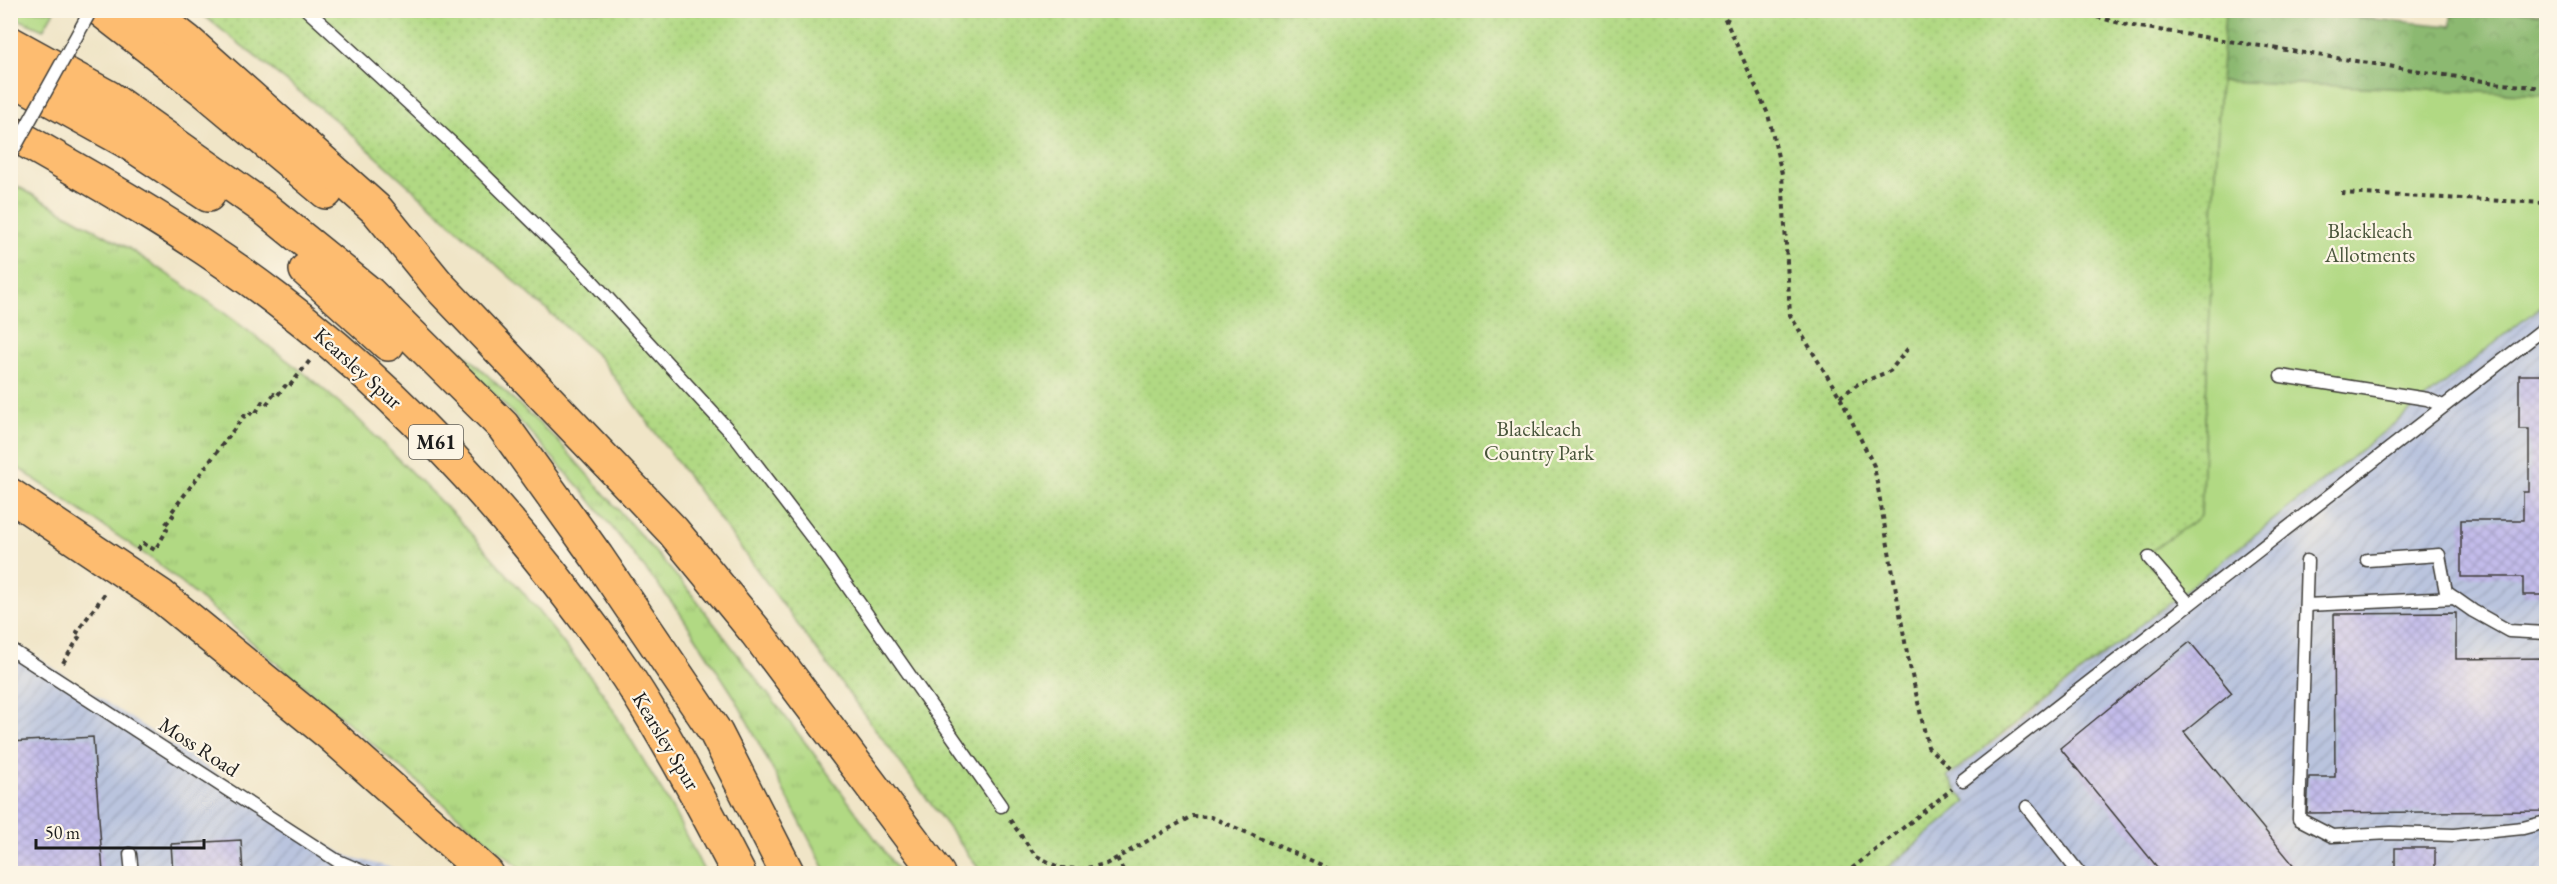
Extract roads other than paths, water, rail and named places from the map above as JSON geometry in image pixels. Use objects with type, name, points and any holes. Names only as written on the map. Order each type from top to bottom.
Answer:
[{"type":"highway","points":[[101,10],[204,90],[441,287]]},
{"type":"highway","points":[[147,10],[187,40],[377,210],[441,287],[673,531],[756,632],[938,873]]},
{"type":"highway","name":"M61","points":[[10,43],[108,97],[157,131],[263,207],[369,293],[503,426],[566,516]]},
{"type":"highway","name":"M61","points":[[10,77],[126,141],[197,186],[268,237],[357,314],[566,516]]},
{"type":"highway","name":"Kearsley Spur","points":[[10,132],[92,178],[273,296],[326,339],[399,404],[483,491],[580,611],[648,709],[698,795],[739,873]]},
{"type":"highway","points":[[10,495],[161,596],[330,734],[487,873]]},
{"type":"highway","name":"Kearsley Spur","points":[[566,516],[597,557],[716,733],[788,873]]},
{"type":"lane","points":[[10,156],[91,10]]},
{"type":"lane","points":[[308,10],[454,145],[582,270],[736,438],[828,557],[1001,806]]},
{"type":"lane","points":[[1963,780],[2547,327]]},
{"type":"lane","points":[[2281,376],[2427,399],[2443,406]]},
{"type":"lane","points":[[2367,561],[2439,555],[2446,592],[2509,630],[2547,633]]},
{"type":"lane","points":[[2149,558],[2189,604]]},
{"type":"lane","points":[[2307,561],[2299,819],[2332,836],[2391,833],[2454,835],[2523,828],[2547,822]]},
{"type":"lane","points":[[2306,605],[2455,598]]},
{"type":"lane","name":"Moss Road","points":[[10,649],[336,860],[369,873]]},
{"type":"lane","points":[[2027,807],[2080,873]]},
{"type":"lane","points":[[130,854],[132,873]]},
{"type":"park label","name":"Blackleach Allotments","points":[[2370,243]]},
{"type":"park label","name":"Blackleach Country Park","points":[[1539,441]]}]
